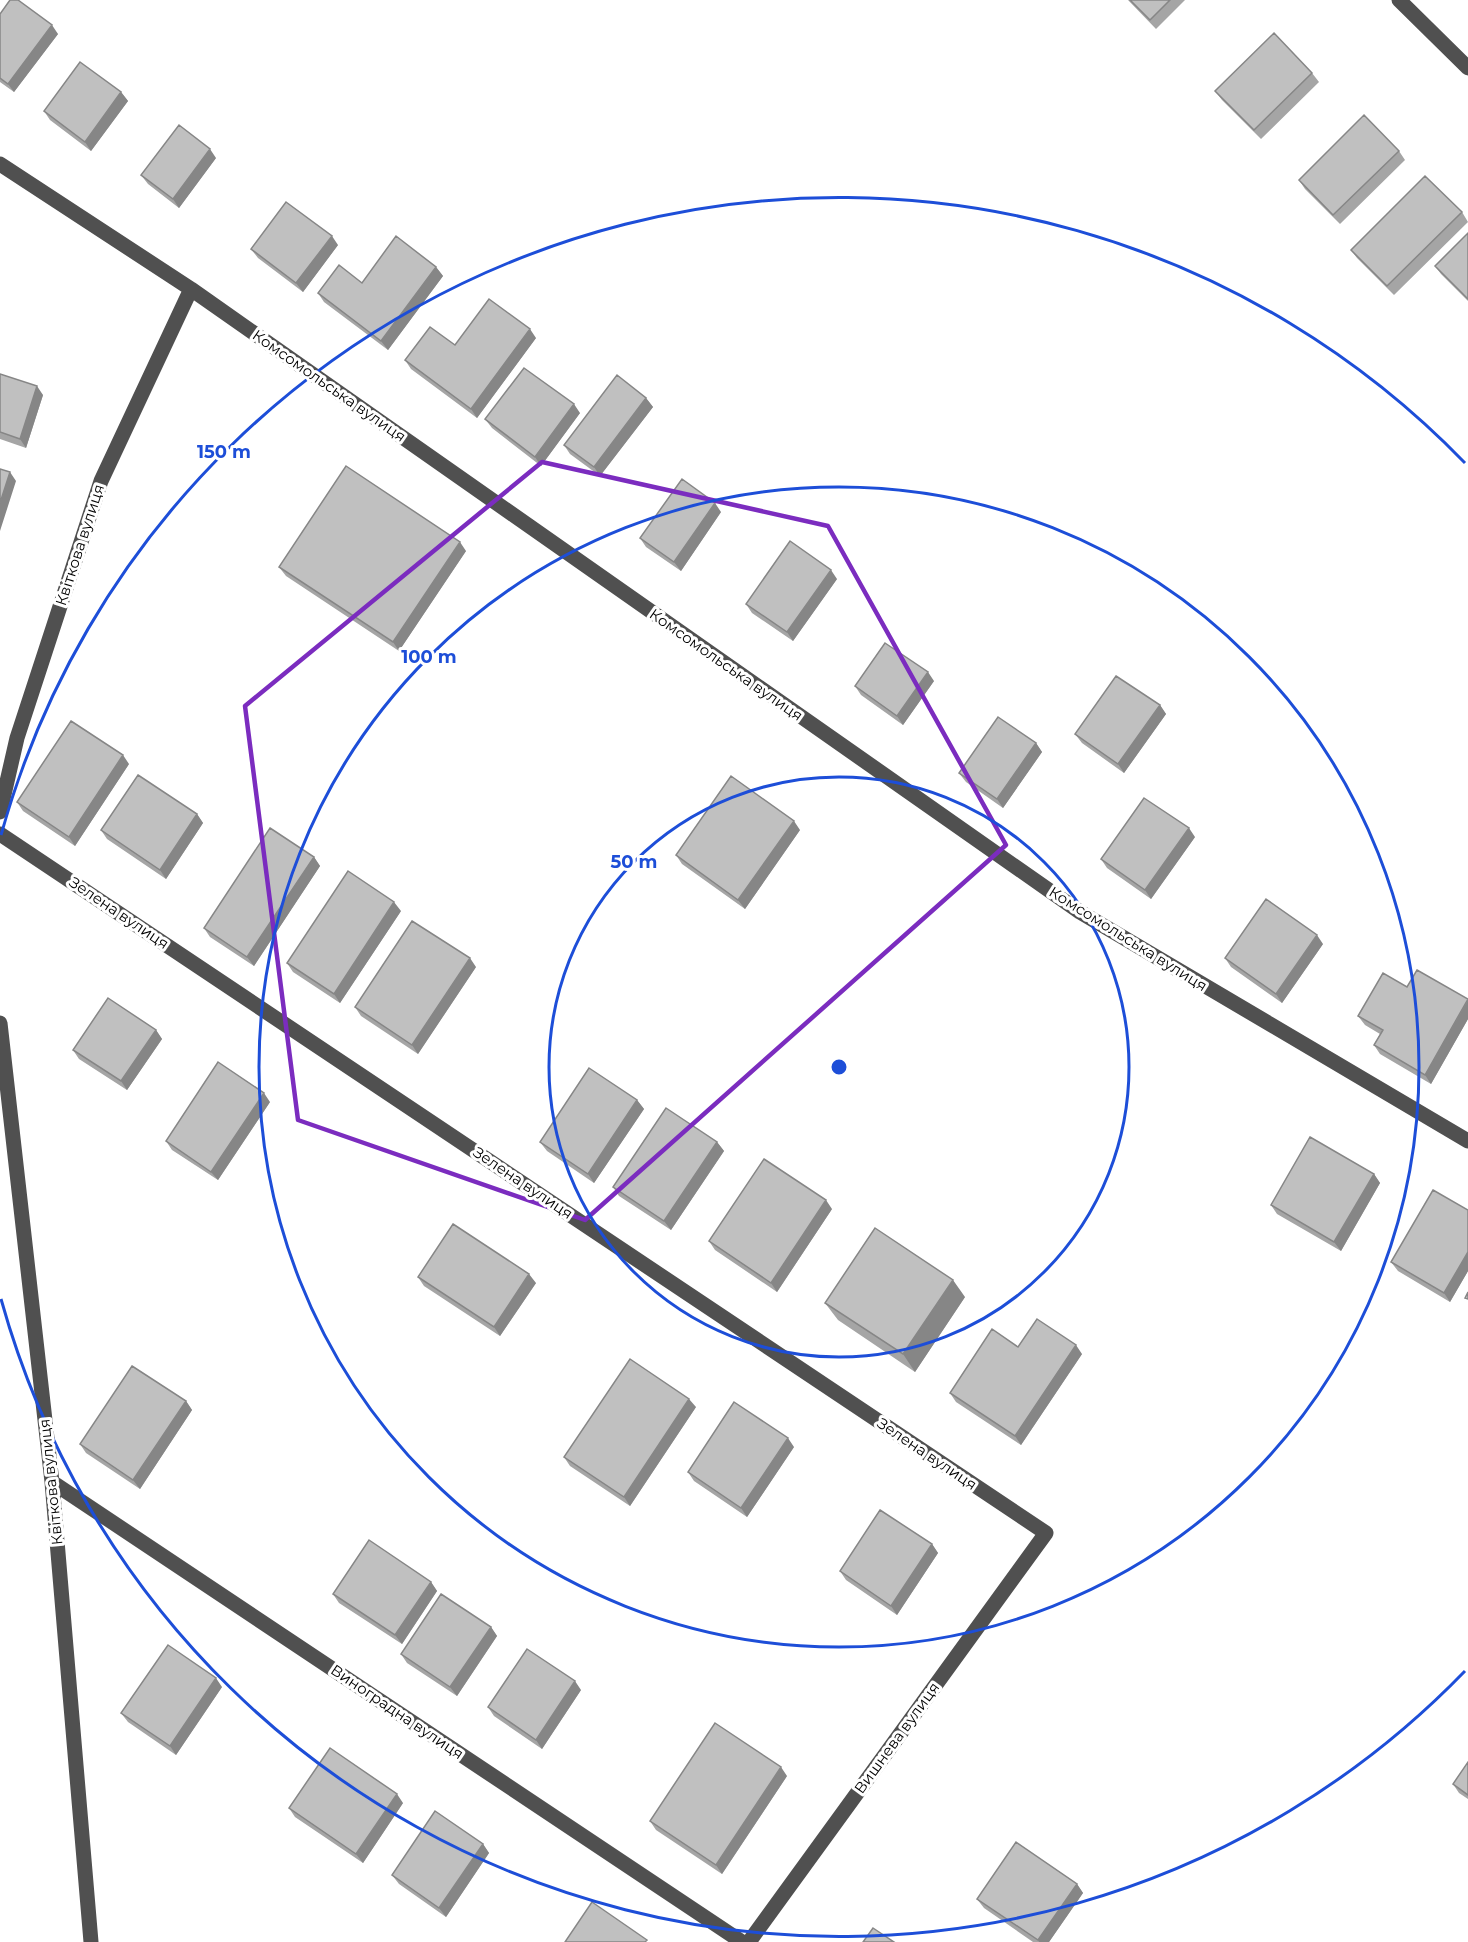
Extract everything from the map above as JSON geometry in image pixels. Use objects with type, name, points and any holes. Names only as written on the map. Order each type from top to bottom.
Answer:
[{"type":"street","points":[[1399,0],[1468,68]]},
{"type":"street","name":"Комсомольська вулиця","points":[[0,164],[191,289],[1080,912],[1468,1141]]},
{"type":"street","name":"Квіткова вулиця","points":[[0,812],[17,738],[101,481],[191,289]]},
{"type":"street","name":"Зелена вулиця","points":[[0,834],[1046,1533]]},
{"type":"street","name":"Квіткова вулиця","points":[[0,1023],[52,1482],[91,1942]]},
{"type":"street","name":"Виноградна вулиця","points":[[52,1482],[742,1942]]},
{"type":"street","name":"Вишнева вулиця","points":[[749,1942],[1046,1533]]},
{"type":"highlighted area","points":[[542,462],[828,526],[1006,845],[585,1220],[298,1120],[245,706]]},
{"type":"building","points":[[10,0],[18,0],[52,25],[8,84],[0,78],[0,14]]},
{"type":"building","points":[[1130,0],[1170,0],[1150,20]]},
{"type":"building","points":[[1274,33],[1312,73],[1254,130],[1215,91]]},
{"type":"building","points":[[80,62],[121,92],[85,142],[44,111]]},
{"type":"building","points":[[1364,115],[1399,151],[1333,215],[1299,180]]},
{"type":"building","points":[[179,125],[210,149],[173,199],[141,175]]},
{"type":"building","points":[[1425,176],[1462,212],[1387,286],[1351,250]]},
{"type":"building","points":[[286,202],[332,236],[296,283],[251,249]]},
{"type":"building","points":[[1468,233],[1468,299],[1435,266]]},
{"type":"building","points":[[396,236],[436,267],[381,341],[318,293],[339,265],[362,283]]},
{"type":"building","points":[[489,299],[530,329],[471,409],[405,360],[430,327],[455,345]]},
{"type":"building","points":[[524,368],[574,404],[535,457],[485,419]]},
{"type":"building","points":[[0,374],[37,386],[20,439],[0,432]]},
{"type":"building","points":[[617,375],[646,398],[594,467],[564,445]]},
{"type":"building","points":[[346,466],[460,542],[393,642],[279,567]]},
{"type":"building","points":[[0,469],[10,472],[0,503]]},
{"type":"building","points":[[682,479],[715,503],[674,562],[640,538]]},
{"type":"building","points":[[790,541],[831,570],[787,632],[746,604]]},
{"type":"building","points":[[885,643],[928,672],[897,716],[855,686]]},
{"type":"building","points":[[1116,676],[1160,705],[1118,764],[1075,734]]},
{"type":"building","points":[[998,717],[1036,743],[997,799],[959,773]]},
{"type":"building","points":[[71,721],[123,755],[69,837],[17,802]]},
{"type":"building","points":[[138,775],[197,814],[160,870],[101,830]]},
{"type":"building","points":[[731,776],[794,821],[738,900],[676,855]]},
{"type":"building","points":[[1144,798],[1189,828],[1145,890],[1101,859]]},
{"type":"building","points":[[270,828],[314,857],[247,957],[204,928]]},
{"type":"building","points":[[348,871],[394,902],[334,994],[287,963]]},
{"type":"building","points":[[1266,899],[1317,935],[1276,994],[1225,958]]},
{"type":"building","points":[[412,921],[470,958],[412,1045],[355,1007]]},
{"type":"building","points":[[1417,970],[1468,999],[1425,1075],[1374,1045],[1383,1030],[1358,1016],[1383,973],[1407,987]]},
{"type":"building","points":[[108,998],[156,1030],[121,1081],[73,1050]]},
{"type":"building","points":[[218,1062],[264,1093],[211,1172],[166,1141]]},
{"type":"building","points":[[589,1068],[637,1100],[588,1174],[540,1142]]},
{"type":"building","points":[[666,1108],[717,1142],[664,1221],[613,1187]]},
{"type":"building","points":[[1310,1137],[1374,1174],[1334,1242],[1271,1205]]},
{"type":"building","points":[[764,1159],[826,1200],[771,1283],[709,1241]]},
{"type":"building","points":[[1433,1190],[1468,1210],[1468,1252],[1444,1293],[1391,1262]]},
{"type":"building","points":[[453,1224],[529,1274],[494,1327],[418,1277]]},
{"type":"building","points":[[875,1228],[953,1280],[903,1354],[825,1303]]},
{"type":"building","points":[[1037,1319],[1076,1345],[1015,1436],[950,1393],[992,1329],[1018,1347]]},
{"type":"building","points":[[630,1359],[689,1399],[624,1497],[564,1457]]},
{"type":"building","points":[[132,1366],[186,1401],[133,1480],[80,1444]]},
{"type":"building","points":[[734,1402],[788,1438],[741,1508],[688,1472]]},
{"type":"building","points":[[880,1510],[932,1544],[891,1606],[840,1571]]},
{"type":"building","points":[[369,1540],[431,1582],[395,1635],[333,1594]]},
{"type":"building","points":[[441,1594],[491,1627],[450,1687],[401,1654]]},
{"type":"building","points":[[168,1645],[216,1678],[170,1746],[121,1713]]},
{"type":"building","points":[[527,1649],[575,1681],[536,1740],[488,1707]]},
{"type":"building","points":[[715,1723],[781,1767],[716,1865],[650,1821]]},
{"type":"building","points":[[330,1748],[397,1794],[356,1854],[289,1808]]},
{"type":"building","points":[[1468,1762],[1468,1795],[1453,1784]]},
{"type":"building","points":[[435,1811],[483,1844],[439,1908],[392,1875]]},
{"type":"building","points":[[1016,1842],[1077,1884],[1038,1940],[977,1899]]},
{"type":"building","points":[[592,1902],[647,1940],[645,1942],[565,1942]]},
{"type":"building","points":[[873,1928],[894,1942],[863,1942]]}]
